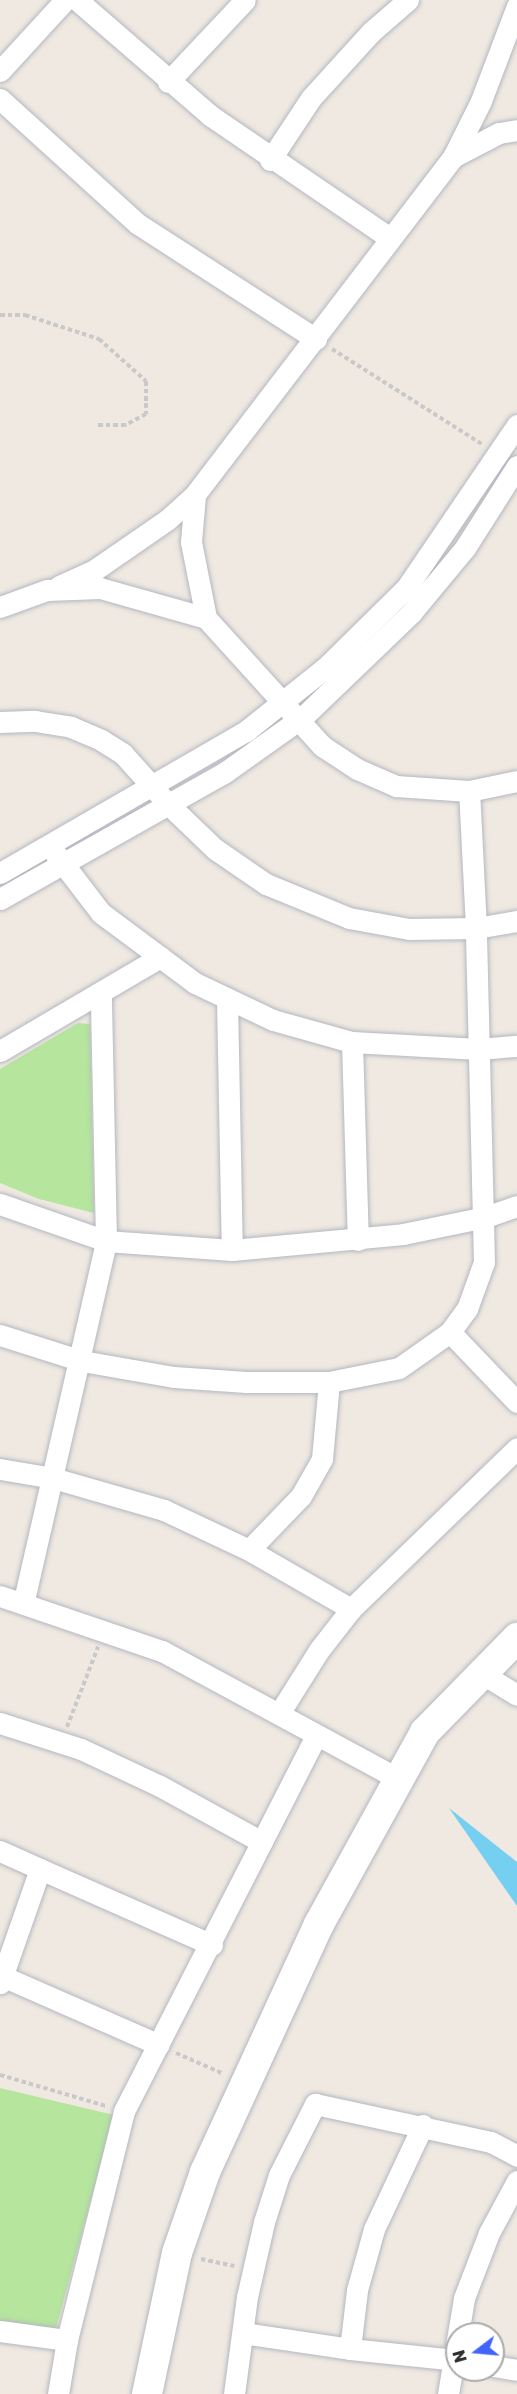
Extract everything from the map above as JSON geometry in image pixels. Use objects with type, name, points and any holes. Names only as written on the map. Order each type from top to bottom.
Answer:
[{"type":"street","points":[[0,71],[65,0]]},
{"type":"street","points":[[77,0],[168,82],[270,160],[390,238]]},
{"type":"street","points":[[168,82],[245,0]]},
{"type":"street","points":[[270,160],[311,98],[371,32],[408,0]]},
{"type":"street","points":[[0,607],[50,590],[93,571],[168,520],[195,495],[453,157],[481,101],[517,6]]},
{"type":"street","points":[[0,99],[138,224],[316,339]]},
{"type":"street","points":[[453,157],[499,133],[517,130]]},
{"type":"street","points":[[0,873],[246,731],[350,645],[407,587],[517,425]]},
{"type":"street","points":[[0,899],[224,773],[299,720],[411,613],[465,548],[517,466]]},
{"type":"street","points":[[195,495],[191,542],[197,588],[206,618],[284,701],[322,746],[357,769],[396,786],[469,791],[517,781]]},
{"type":"street","points":[[50,590],[100,588],[206,618]]},
{"type":"street","points":[[0,722],[35,721],[71,727],[123,754],[168,804],[216,849],[266,884],[350,918],[409,929],[476,928],[517,921]]},
{"type":"street","points":[[0,1335],[82,1361],[174,1377],[246,1383],[329,1382],[399,1368],[450,1332],[467,1309],[484,1262],[485,1217],[480,1049],[469,791]]},
{"type":"street","points":[[50,845],[101,913],[195,983],[273,1020],[352,1042],[480,1049],[517,1046]]},
{"type":"street","points":[[0,1051],[101,994],[160,957]]},
{"type":"street","points":[[24,1600],[82,1361],[106,1241],[101,994]]},
{"type":"street","points":[[227,999],[232,1250]]},
{"type":"street","points":[[352,1042],[358,1240]]},
{"type":"street","points":[[0,1204],[106,1241],[232,1250],[358,1240],[485,1217],[517,1206]]},
{"type":"street","points":[[450,1332],[517,1402]]},
{"type":"street","points":[[249,1550],[301,1496],[322,1459],[329,1382]]},
{"type":"street","points":[[280,1712],[319,1650],[351,1609],[517,1448]]},
{"type":"street","points":[[0,1469],[53,1478],[164,1510],[249,1550],[351,1609]]},
{"type":"street","points":[[0,1596],[24,1600],[162,1651],[280,1712],[316,1736],[397,1778]]},
{"type":"street","points":[[147,2394],[177,2253],[205,2172],[243,2083],[319,1924],[397,1778],[425,1732],[517,1638]]},
{"type":"street","points":[[481,1673],[517,1695]]},
{"type":"street","points":[[0,1723],[61,1742],[160,1786],[262,1842]]},
{"type":"street","points":[[58,2394],[67,2340],[124,2111],[212,1945],[316,1736]]},
{"type":"street","points":[[0,1851],[212,1945]]},
{"type":"street","points":[[40,1869],[1,1979],[159,2045]]},
{"type":"street","points":[[234,2394],[253,2270],[279,2175],[315,2104],[423,2125],[491,2142],[517,2156]]},
{"type":"street","points":[[350,2349],[357,2290],[374,2229],[423,2125]]},
{"type":"street","points":[[460,2322],[464,2298],[489,2233],[517,2181]]},
{"type":"street","points":[[0,2331],[67,2340]]},
{"type":"street","points":[[243,2333],[350,2349],[445,2359]]},
{"type":"path","points":[[0,315],[25,315],[99,339],[146,381],[146,414],[125,425],[97,425]]},
{"type":"path","points":[[316,339],[498,454]]},
{"type":"path","points":[[61,1742],[105,1629]]},
{"type":"path","points":[[159,2045],[243,2083]]},
{"type":"path","points":[[0,2075],[124,2111]]},
{"type":"path","points":[[177,2253],[253,2270]]},
{"type":"green space","points":[[78,1023],[90,1024],[94,1213],[39,1199],[0,1183],[0,1069]]},
{"type":"green space","points":[[0,2088],[114,2115],[55,2332],[0,2323]]},
{"type":"water","points":[[449,1808],[517,1862],[517,1906]]}]
